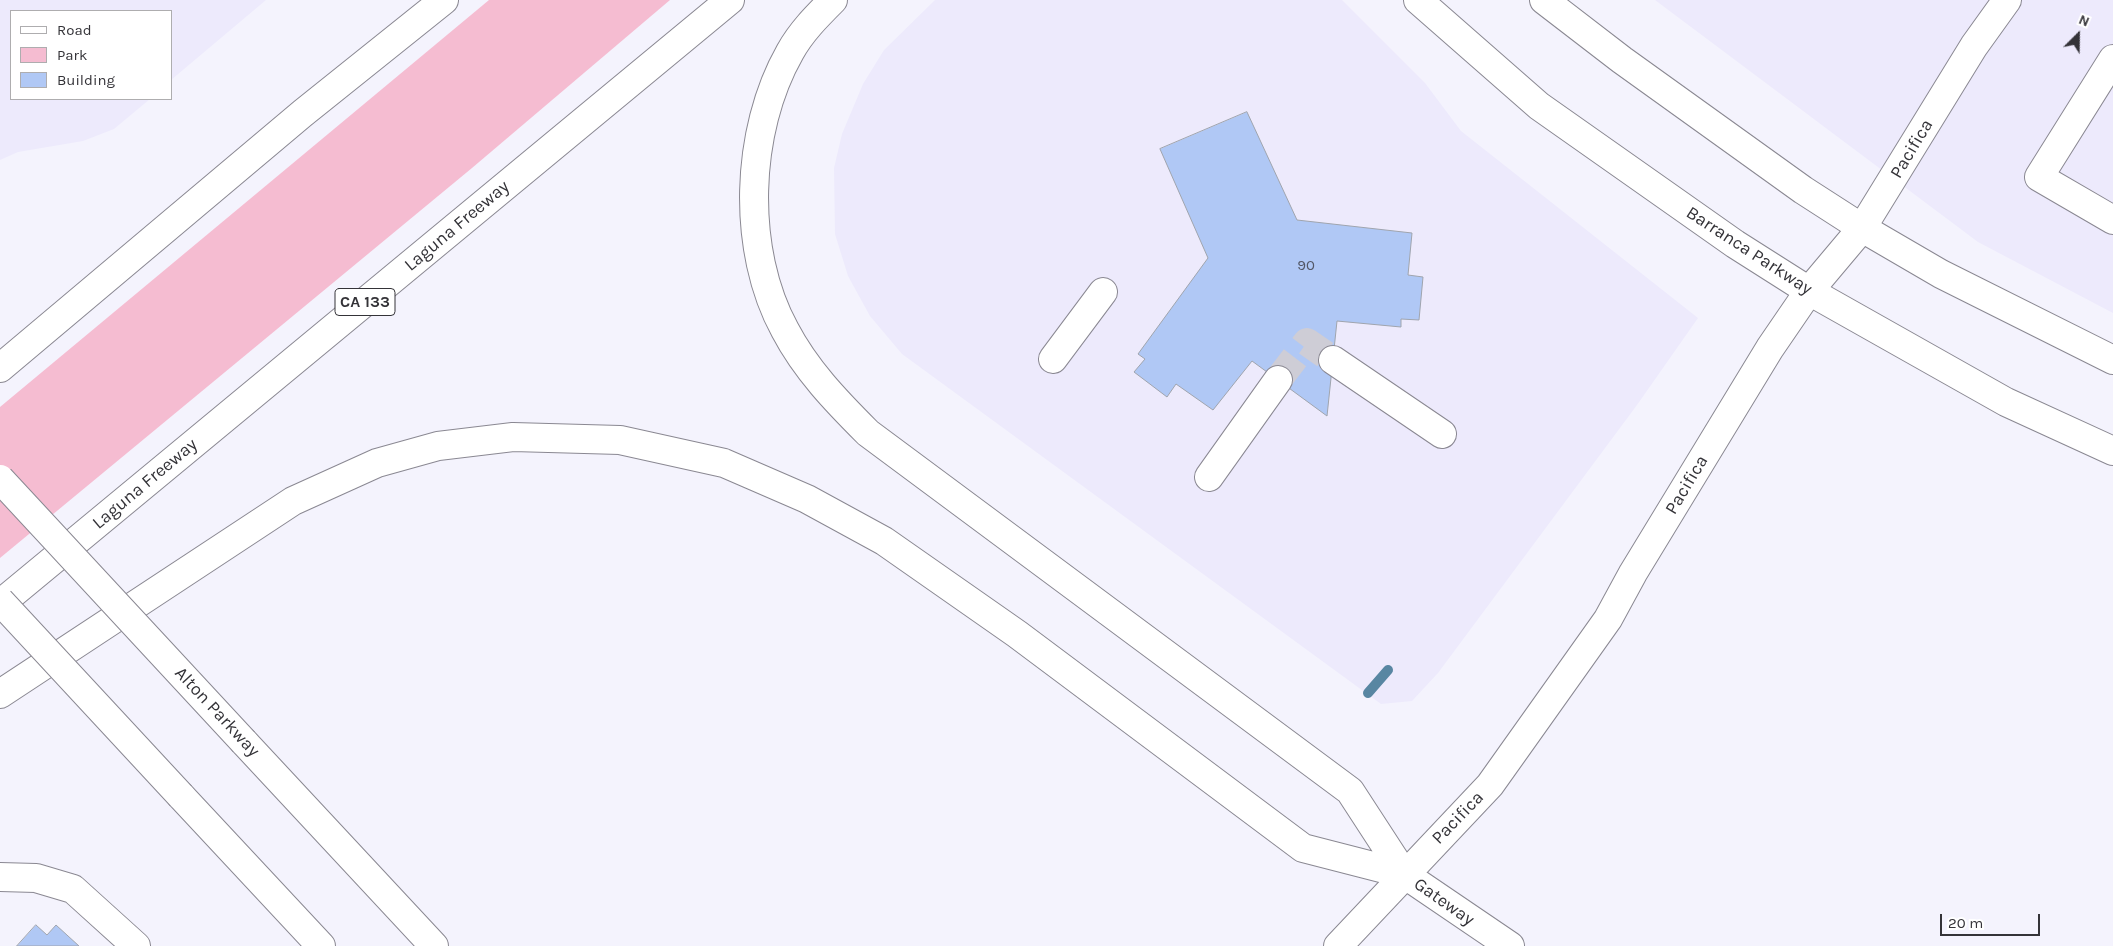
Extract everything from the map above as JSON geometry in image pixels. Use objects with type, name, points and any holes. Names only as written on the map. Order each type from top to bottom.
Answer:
[{"type":"main road","points":[[303,113],[424,0]]},
{"type":"main road","points":[[0,368],[303,113],[444,0]]},
{"type":"main road","name":"Laguna Freeway","points":[[0,603],[730,0]]},
{"type":"main road","points":[[833,0],[810,24],[790,52],[772,93],[759,142],[753,197],[756,235],[767,284],[784,328],[803,361],[826,391],[868,433],[1350,791],[1404,874]]},
{"type":"main road","name":"Barranca Parkway","points":[[1418,0],[1539,106],[1735,244],[1810,291],[2006,402],[2113,451]]},
{"type":"main road","points":[[1544,0],[1607,49],[1795,184],[1862,228],[1941,274],[2113,360]]},
{"type":"main road","name":"Pacifica","points":[[1338,946],[1490,785],[1608,619],[1633,573],[1760,364],[1810,291],[1862,228],[1974,46],[2006,0]]},
{"type":"main road","points":[[2113,59],[2039,177],[2113,220]]},
{"type":"main road","points":[[1053,359],[1103,292]]},
{"type":"main road","points":[[1333,360],[1442,434]]},
{"type":"main road","points":[[1208,477],[1278,380]]},
{"type":"main road","points":[[0,694],[293,500],[377,463],[438,446],[513,437],[620,440],[724,463],[807,498],[884,541],[1017,634],[1303,848],[1404,874]]},
{"type":"main road","name":"Alton Parkway","points":[[0,479],[434,946]]},
{"type":"main road","points":[[0,603],[322,946]]},
{"type":"main road","name":"Gateway","points":[[1404,874],[1510,946]]},
{"type":"main road","points":[[0,877],[36,878],[73,889],[136,946]]},
{"type":"shaded area","points":[[0,0],[266,0],[172,79],[172,10],[10,10],[10,100],[149,100],[114,129],[83,141],[18,152],[0,160]]},
{"type":"shaded area","points":[[935,0],[1342,0],[1425,83],[1461,131],[1698,318],[1637,405],[1438,673],[1412,701],[1381,704],[902,354],[870,316],[848,276],[835,234],[834,168],[842,134],[863,84],[884,50]]},
{"type":"shaded area","points":[[1655,0],[2113,0],[2113,313],[1978,242]]},
{"type":"green space","points":[[489,0],[670,0],[472,168],[0,558],[0,407]]},
{"type":"building","points":[[1247,112],[1297,220],[1412,233],[1408,275],[1423,277],[1419,320],[1401,319],[1401,327],[1337,321],[1327,416],[1252,361],[1213,410],[1176,384],[1167,397],[1134,372],[1145,359],[1138,354],[1208,258],[1160,149]]},
{"type":"building","points":[[36,925],[47,935],[56,925],[79,946],[17,946]]},
{"type":"waterway","points":[[1368,693],[1388,670]]},
{"type":"tunnel","points":[[1278,380],[1307,342],[1333,360]]}]
